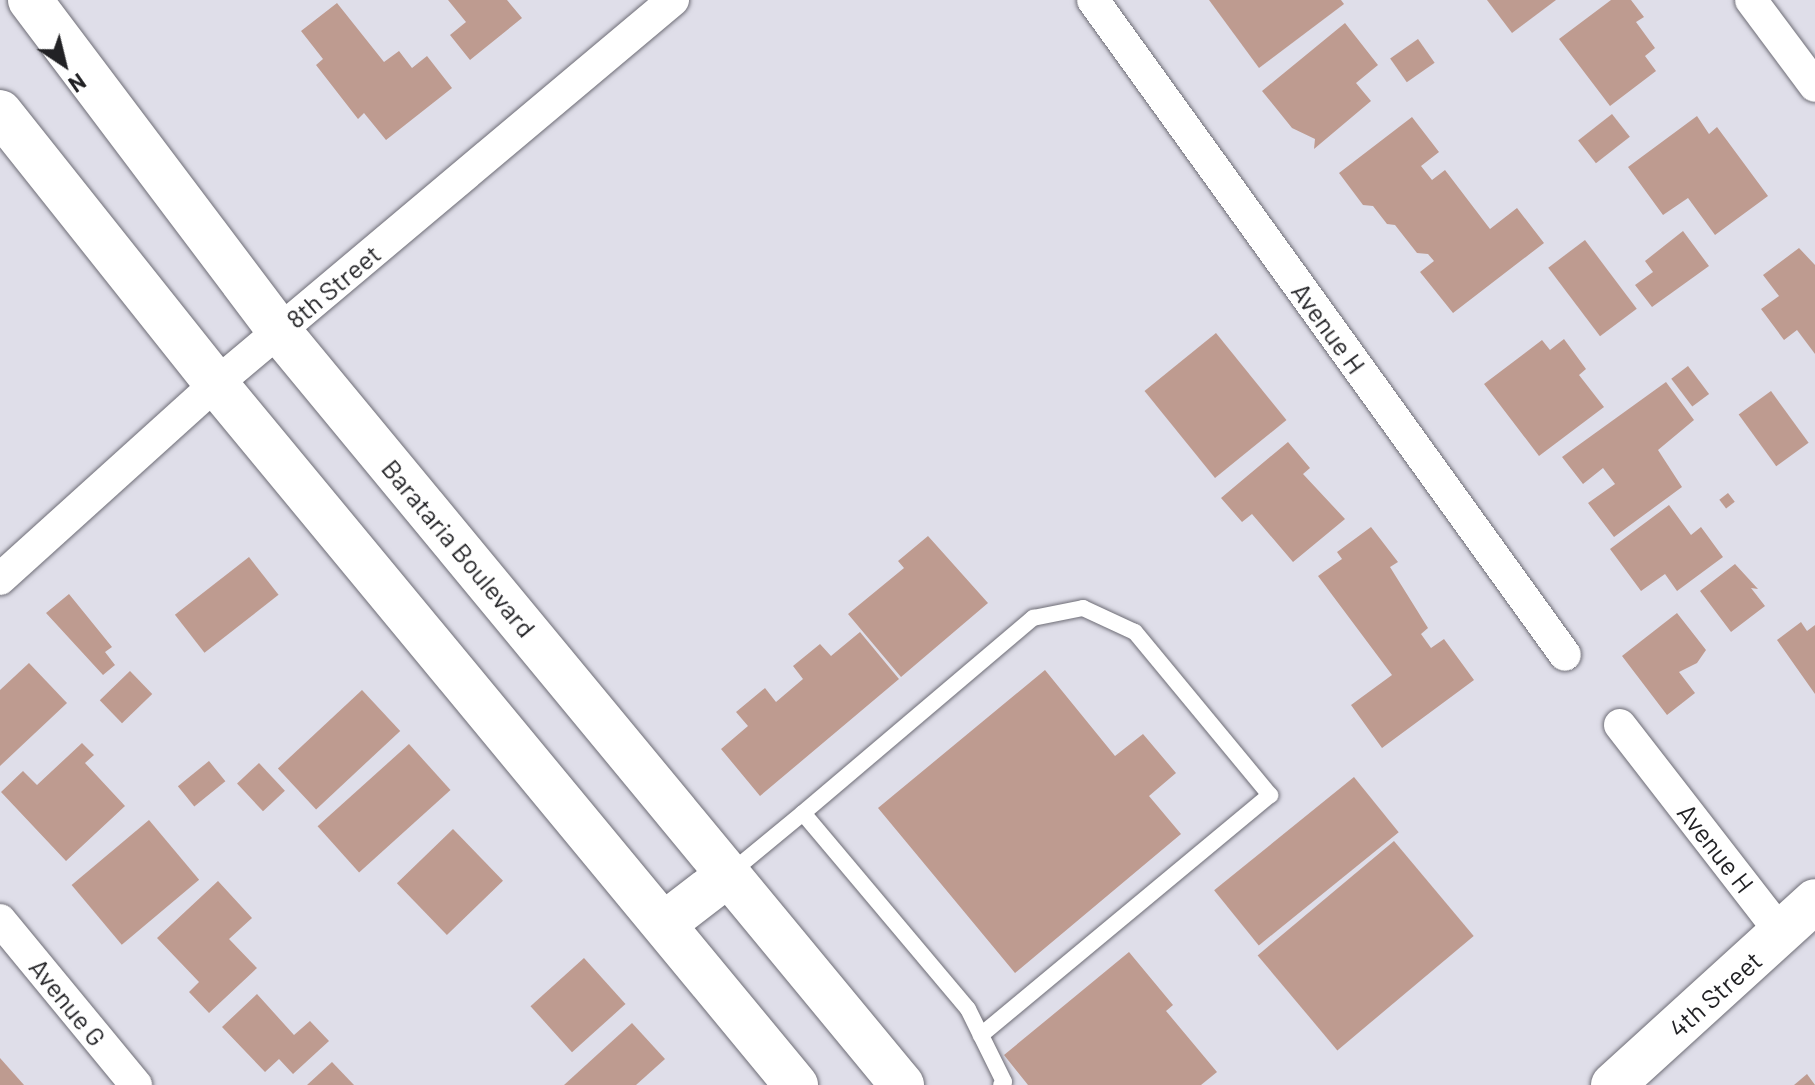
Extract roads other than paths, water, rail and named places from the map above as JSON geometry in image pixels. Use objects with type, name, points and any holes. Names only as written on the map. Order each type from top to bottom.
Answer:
[{"type":"main road","name":"Barataria Boulevard","points":[[30,0],[279,331],[902,1085]]},
{"type":"main road","points":[[0,112],[216,384],[796,1085]]},
{"type":"main road","points":[[664,924],[729,874]]},
{"type":"main road","name":"4th Street","points":[[1613,1085],[1815,901]]},
{"type":"street","name":"8th Street","points":[[0,579],[216,384],[673,0]]},
{"type":"street","name":"Avenue H","points":[[1093,0],[1565,655]]},
{"type":"street","points":[[1751,0],[1815,86]]},
{"type":"street","name":"Avenue H","points":[[1620,725],[1782,934]]},
{"type":"street","name":"Avenue G","points":[[0,920],[136,1085]]},
{"type":"lane","points":[[729,874],[1033,618],[1083,608],[1135,632],[1270,795],[981,1035]]},
{"type":"lane","points":[[803,813],[968,1009],[1004,1082],[1001,1085]]}]
